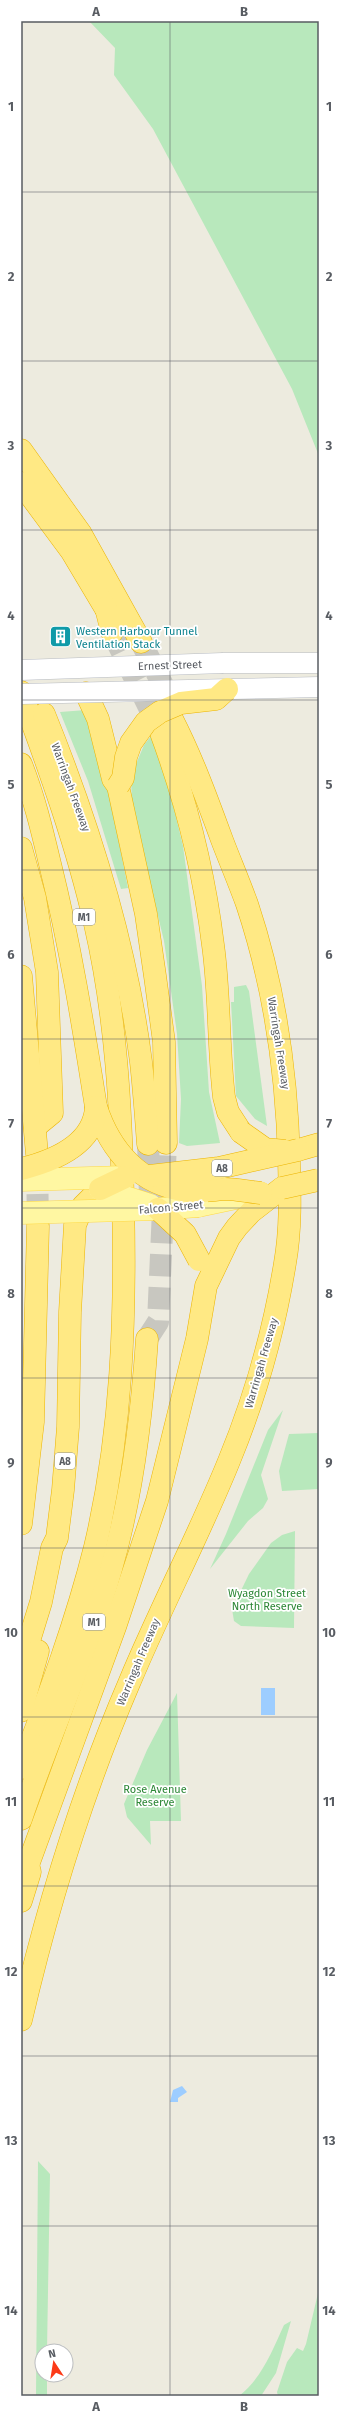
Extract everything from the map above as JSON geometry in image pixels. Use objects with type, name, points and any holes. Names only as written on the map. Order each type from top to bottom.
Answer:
[{"type":"highway","points":[[21,450],[81,534],[127,639],[72,552],[21,483]]},
{"type":"highway","points":[[119,790],[124,778],[126,757],[132,743],[146,722],[160,712],[181,703],[216,700],[230,689]]},
{"type":"highway","name":"Warringah Freeway","points":[[21,693],[77,855],[95,923],[112,1015],[121,1117],[124,1312],[118,1410],[108,1483],[94,1548],[76,1620],[21,1768]]},
{"type":"highway","points":[[86,693],[97,714],[113,779],[119,790]]},
{"type":"highway","name":"Warringah Freeway","points":[[44,714],[79,805],[113,921],[125,973],[157,1143],[164,1042],[146,914],[119,790]]},
{"type":"highway","name":"Warringah Freeway","points":[[21,717],[52,781]]},
{"type":"highway","name":"Warringah Freeway","points":[[21,2020],[51,1900],[110,1727],[164,1601],[229,1462],[243,1426],[271,1330],[288,1243],[290,1220],[288,1101],[283,1056],[272,994],[246,903],[185,744],[183,726],[170,722],[192,826],[214,947],[224,1097],[228,1112],[241,1132],[265,1149],[279,1151],[298,1150]]},
{"type":"highway","name":"M1","points":[[21,734],[58,829],[82,909],[94,967],[103,1108]]},
{"type":"highway","points":[[21,764],[38,814],[58,897],[80,1006],[103,1108],[103,1128],[117,1152],[131,1167],[135,1177],[186,1191],[226,1189],[272,1191]]},
{"type":"highway","points":[[21,848],[35,898],[48,988],[52,1112],[35,1127]]},
{"type":"highway","points":[[21,976],[37,1154]]},
{"type":"highway","points":[[21,1170],[49,1161],[71,1149],[90,1129],[95,1118],[103,1108]]},
{"type":"highway","name":"A8","points":[[21,1667],[41,1602],[52,1548],[57,1538],[66,1461],[75,1225],[80,1212],[92,1194],[100,1189],[135,1177],[219,1168],[319,1144]]},
{"type":"highway","name":"Falcon Street","points":[[272,1191],[318,1180]]},
{"type":"highway","points":[[21,1901],[30,1872],[24,1871],[117,1620],[157,1501],[195,1346],[206,1286],[208,1262],[230,1238],[244,1219],[272,1191]]},
{"type":"highway","points":[[158,1209],[185,1234],[208,1262]]},
{"type":"highway","points":[[21,1524],[33,1422],[38,1226]]},
{"type":"highway","name":"M1","points":[[21,1742],[69,1606],[94,1495],[111,1361],[114,1228]]},
{"type":"highway","name":"M1","points":[[21,1819],[93,1626],[111,1568],[125,1512],[133,1465],[147,1339]]},
{"type":"highway","points":[[21,1711],[53,1589],[59,1548],[57,1538]]},
{"type":"main road","name":"Ernest Street","points":[[21,671],[223,663],[319,663]]},
{"type":"main road","points":[[21,671],[66,678],[77,684],[86,693]]},
{"type":"main road","points":[[21,693],[86,693],[319,687]]},
{"type":"main road","points":[[21,1180],[135,1177]]},
{"type":"main road","points":[[65,1180],[100,1189],[158,1209]]},
{"type":"main road","name":"Falcon Street","points":[[21,1213],[158,1209],[198,1206],[272,1191]]},
{"type":"green space","points":[[89,21],[319,21],[319,456],[292,389],[153,129],[114,75],[115,48]]},
{"type":"green space","points":[[86,710],[104,767],[128,888],[121,889],[88,781],[60,712]]},
{"type":"green space","points":[[151,736],[164,767],[183,846],[202,986],[209,1092],[220,1143],[187,1146],[179,1143],[181,1099],[177,1034],[164,941],[132,808],[131,776],[144,745]]},
{"type":"green space","points":[[246,985],[249,991],[267,1126],[255,1119],[236,1096],[231,1002],[234,1002],[234,987]]},
{"type":"green space","points":[[283,1410],[261,1475],[268,1499],[263,1508],[248,1521],[210,1569],[226,1534],[268,1430]]},
{"type":"green space","points":[[319,1433],[319,1489],[282,1491],[279,1471],[289,1434]]},
{"type":"green space","name":"Wyagdon Street North Reserve","points":[[295,1531],[294,1628],[241,1626],[234,1621],[232,1609],[249,1574],[271,1543],[282,1535]]},
{"type":"green space","name":"Rose Avenue Reserve","points":[[177,1693],[181,1821],[150,1821],[151,1845],[127,1817],[124,1804],[147,1750]]},
{"type":"green space","points":[[38,2161],[50,2174],[47,2343],[36,2343]]},
{"type":"green space","points":[[319,2289],[319,2396],[278,2396],[277,2392],[287,2362],[297,2348],[303,2351],[306,2344]]},
{"type":"green space","points":[[291,2321],[276,2373],[261,2396],[239,2396],[254,2381],[266,2364],[284,2325]]},
{"type":"green space","points":[[36,2383],[47,2383],[47,2396],[36,2396]]},
{"type":"water","points":[[261,1688],[275,1688],[275,1715],[261,1715]]},
{"type":"water","points":[[182,2086],[187,2092],[178,2098],[178,2102],[170,2102],[173,2090]]},
{"type":"tunnel","points":[[112,632],[160,730]]},
{"type":"tunnel","points":[[141,642],[174,707]]},
{"type":"tunnel","points":[[147,1339],[158,1322],[166,1143]]},
{"type":"tunnel","points":[[148,1144],[150,1195]]},
{"type":"tunnel","points":[[37,1161],[38,1226]]},
{"type":"place","name":"Western Harbour Tunnel Ventilation Stack","points":[[60,637]]}]
